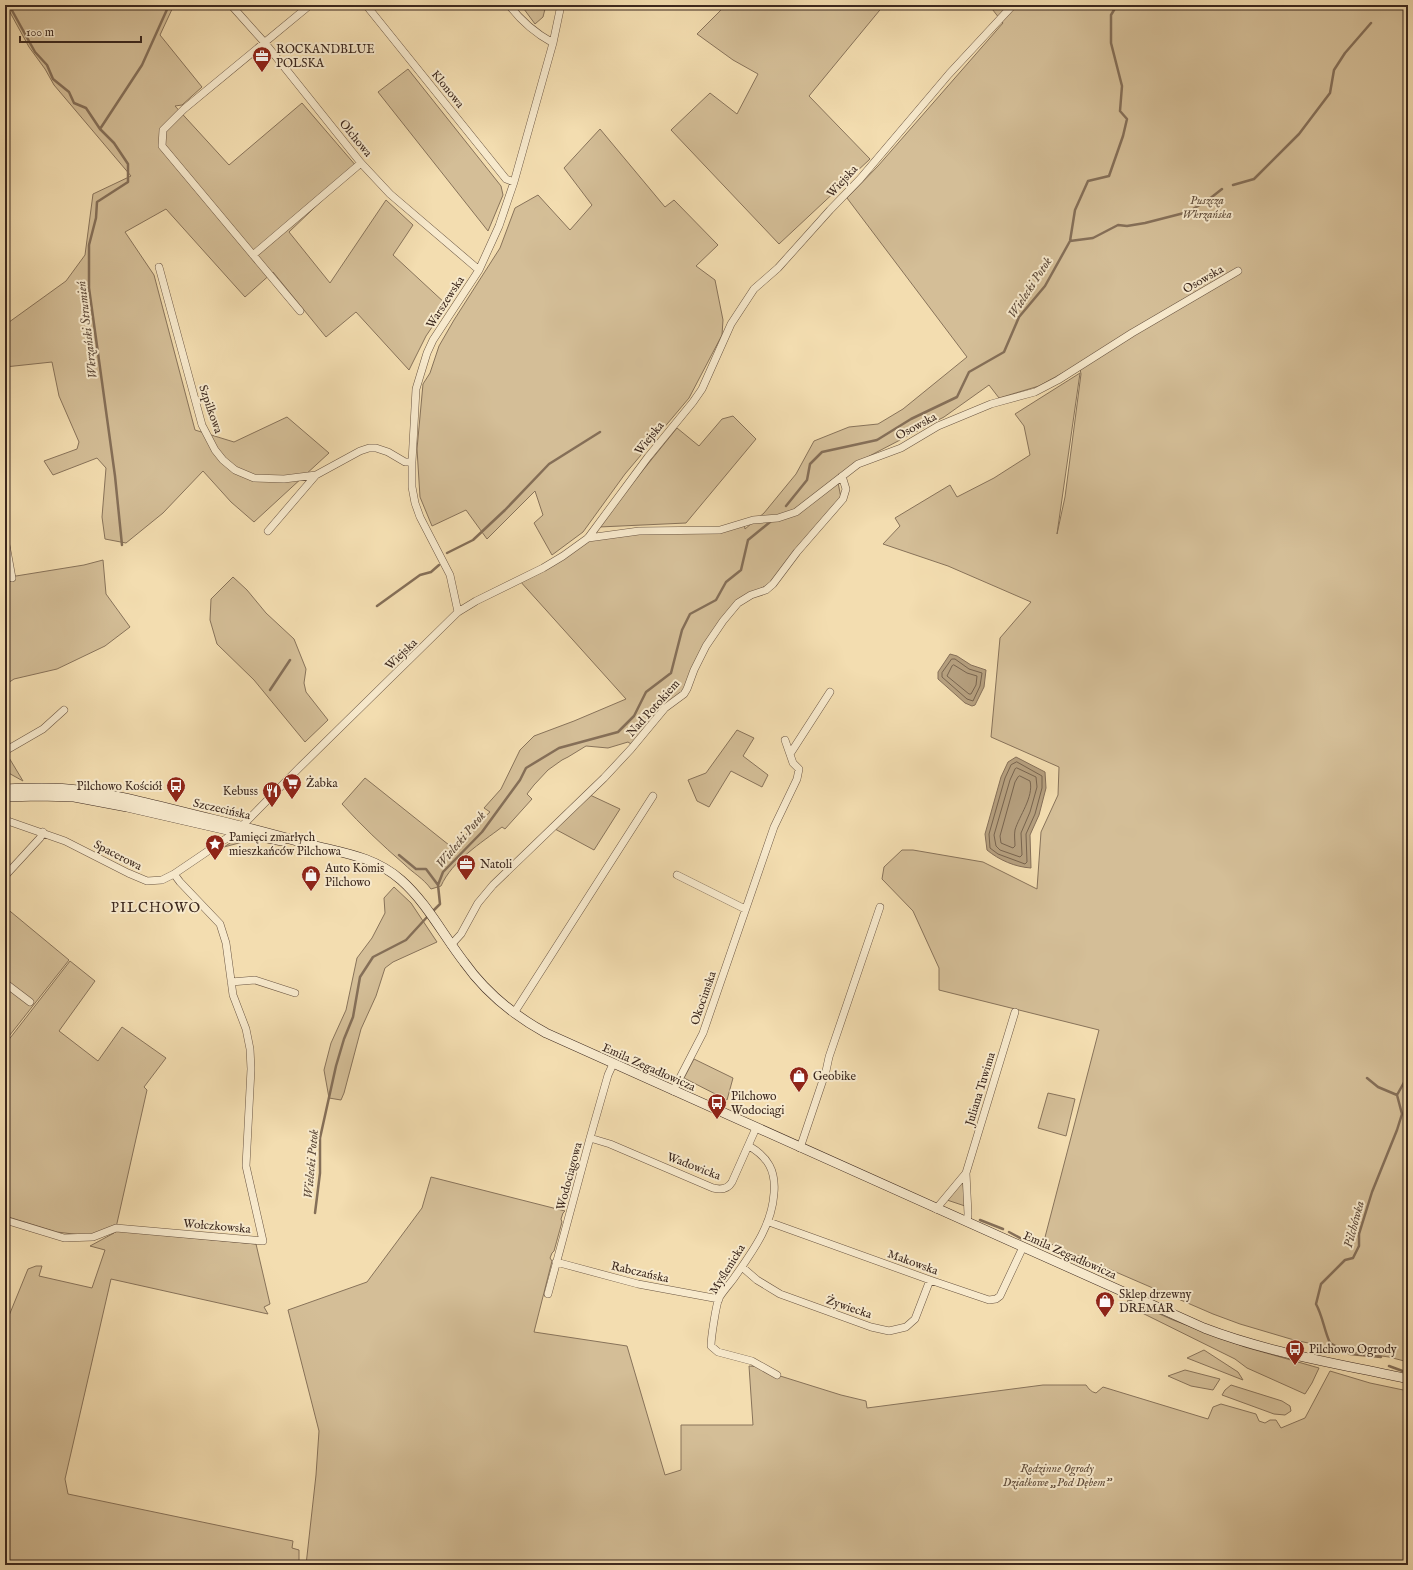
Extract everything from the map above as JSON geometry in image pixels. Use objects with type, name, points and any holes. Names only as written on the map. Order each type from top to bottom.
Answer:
[{"type":"main road","points":[[5,784],[28,788]]},
{"type":"main road","name":"Szczecińska","points":[[5,790],[28,788],[68,789],[95,793],[239,829],[269,839],[313,845],[354,854],[374,862],[399,878],[421,901],[451,945],[484,987],[514,1013],[533,1026]]},
{"type":"main road","name":"Szczecińska","points":[[5,797],[74,797],[239,829]]},
{"type":"main road","name":"Emila Zegadłowicza","points":[[533,1026],[613,1064],[800,1148],[1218,1333],[1267,1348],[1408,1379]]},
{"type":"street","name":"Olchowa","points":[[231,5],[265,43],[362,163],[390,194],[479,270]]},
{"type":"street","points":[[300,311],[162,146],[163,130],[184,109],[310,5]]},
{"type":"street","name":"Klonowa","points":[[366,5],[506,179],[514,182]]},
{"type":"street","points":[[509,5],[517,16],[529,27],[540,36],[553,42]]},
{"type":"street","name":"Warszewska","points":[[458,612],[450,575],[420,517],[415,503],[412,487],[412,462],[416,389],[427,353],[436,335],[479,270],[499,226],[514,182],[553,42],[561,5]]},
{"type":"street","name":"Wiejska","points":[[239,829],[458,612],[476,601],[543,568],[588,538],[648,457],[702,389],[731,324],[754,289],[778,268],[860,179],[949,74],[1013,5]]},
{"type":"street","points":[[253,255],[362,163]]},
{"type":"street","name":"Szpilkowa","points":[[159,267],[202,425],[215,450],[223,460],[235,470],[254,478],[284,479],[316,475]]},
{"type":"street","name":"Osowska","points":[[588,538],[639,531],[720,530],[753,520],[778,518],[796,512],[858,464],[901,448],[938,426],[990,404],[1035,392],[1058,380],[1132,333],[1238,271]]},
{"type":"street","name":"Szpilkowa","points":[[268,531],[316,475],[360,451],[369,448],[388,452],[405,462],[412,462]]},
{"type":"street","name":"Nad Potokiem","points":[[451,945],[461,934],[478,903],[493,885],[604,778],[665,708],[684,694],[706,646],[723,621],[738,603],[751,595],[766,590],[773,584],[797,552],[843,499],[846,489],[842,476]]},
{"type":"street","points":[[5,539],[12,578]]},
{"type":"street","points":[[790,754],[830,692]]},
{"type":"street","points":[[5,751],[43,729],[64,710]]},
{"type":"street","name":"Okocimska","points":[[673,1090],[703,1033],[774,827],[797,779],[799,769],[793,763],[785,740]]},
{"type":"street","points":[[514,1013],[653,796]]},
{"type":"street","name":"Spacerowa","points":[[5,820],[43,832],[65,841],[147,881],[162,880],[174,874],[239,829]]},
{"type":"street","points":[[5,876],[40,838],[43,832]]},
{"type":"street","name":"Wołczkowska","points":[[5,1220],[64,1238],[93,1237],[116,1228],[263,1241],[246,1166],[250,1103],[250,1049],[246,1029],[233,995],[230,982],[226,943],[220,924],[174,874]]},
{"type":"street","points":[[678,874],[745,909]]},
{"type":"street","points":[[800,1148],[880,907]]},
{"type":"street","points":[[230,982],[255,980],[295,993]]},
{"type":"street","points":[[5,983],[30,1002]]},
{"type":"street","name":"Juliana Tuwima","points":[[967,1222],[966,1173],[1015,1012]]},
{"type":"street","name":"Wodociągowa","points":[[548,1294],[590,1138],[608,1075],[613,1064]]},
{"type":"street","name":"Wadowicka","points":[[590,1138],[610,1144],[719,1189],[726,1188],[730,1185],[756,1128]]},
{"type":"street","name":"Myślenicka","points":[[748,1146],[763,1157],[774,1172],[774,1196],[768,1222],[742,1266],[719,1299],[711,1344],[712,1349],[718,1352],[752,1361],[777,1374]]},
{"type":"street","name":"Juliana Tuwima","points":[[936,1208],[966,1173]]},
{"type":"street","name":"Makowska","points":[[768,1222],[989,1300],[996,1299],[1000,1296],[1023,1247]]},
{"type":"street","name":"Rabczańska","points":[[556,1262],[638,1284],[719,1299]]},
{"type":"street","name":"Żywiecka","points":[[742,1266],[757,1280],[780,1294],[870,1327],[889,1331],[906,1327],[915,1319],[930,1280]]},
{"type":"green space","points":[[6,5],[174,5],[160,35],[202,87],[182,105],[175,106],[229,165],[302,103],[357,167],[289,232],[330,283],[386,200],[413,225],[393,255],[447,305],[426,336],[409,370],[356,312],[326,337],[273,272],[245,297],[166,209],[125,232],[154,275],[195,430],[234,442],[287,417],[329,453],[254,522],[231,502],[203,471],[163,513],[126,543],[105,539],[102,517],[106,468],[97,458],[53,475],[44,461],[77,449],[79,442],[59,396],[52,362],[5,367],[5,325],[66,281],[85,255],[93,194],[131,176],[54,85],[45,69],[29,47]]},
{"type":"green space","points":[[521,5],[546,5],[543,17],[535,24]]},
{"type":"green space","points":[[726,5],[820,5],[822,7],[825,5],[884,5],[809,96],[870,159],[779,244],[671,130],[710,93],[737,114],[758,74],[733,60],[697,34]]},
{"type":"green space","name":"Puszcza Wkrzańska","points":[[989,5],[1408,5],[1408,1362],[1389,1357],[1346,1351],[1294,1340],[1240,1324],[1213,1314],[1044,1241],[1099,1030],[939,990],[939,968],[913,911],[882,879],[884,867],[902,850],[913,850],[983,862],[1037,889],[1041,832],[1058,795],[1059,767],[991,737],[1000,638],[1031,602],[948,566],[883,544],[900,526],[895,518],[950,485],[957,497],[994,478],[1030,455],[1024,426],[1015,414],[1080,373],[1057,534],[1065,497],[1081,374],[1079,364],[1039,386],[999,398],[989,385],[944,417],[856,463],[837,477],[841,498],[769,584],[734,603],[682,692],[631,744],[628,742],[608,748],[586,746],[548,770],[527,794],[532,799],[505,829],[502,827],[468,853],[452,868],[441,886],[431,889],[372,835],[342,804],[365,778],[454,849],[470,830],[490,812],[484,808],[501,789],[520,750],[534,736],[626,699],[519,580],[588,538],[613,534],[708,531],[744,523],[745,529],[764,513],[796,474],[814,441],[849,427],[878,424],[903,409],[967,357],[847,198],[878,166],[1003,23]]},
{"type":"green space","points":[[408,69],[501,186],[503,195],[488,231],[378,92]]},
{"type":"green space","points":[[600,129],[665,207],[674,200],[718,245],[696,266],[715,280],[723,320],[722,335],[689,398],[625,474],[583,532],[552,555],[534,523],[543,515],[535,491],[487,539],[466,510],[432,526],[420,497],[417,449],[423,384],[430,373],[439,346],[500,248],[515,208],[538,195],[570,230],[592,205],[564,168]]},
{"type":"green space","points":[[733,416],[756,439],[686,523],[599,527],[677,428],[699,446],[722,419]]},
{"type":"green space","points":[[103,560],[106,594],[130,627],[105,646],[57,669],[14,679],[5,685],[5,573],[16,576],[84,565]]},
{"type":"green space","points":[[233,577],[247,590],[266,613],[294,639],[306,669],[304,683],[306,692],[328,720],[305,742],[254,680],[217,644],[210,620],[211,599]]},
{"type":"green space","points":[[737,730],[754,738],[743,756],[768,775],[762,787],[731,771],[709,807],[697,801],[688,780],[706,773]]},
{"type":"green space","points":[[8,756],[23,781],[5,771],[5,757]]},
{"type":"green space","points":[[590,795],[620,809],[594,850],[555,829]]},
{"type":"green space","points":[[239,837],[250,840],[224,847]]},
{"type":"green space","points":[[394,887],[411,903],[437,942],[393,962],[385,968],[376,996],[361,1029],[341,1100],[329,1098],[324,1070],[331,1043],[346,1010],[357,958],[372,938],[385,913],[384,898]]},
{"type":"green space","points":[[5,907],[69,960],[6,1040],[5,1040]]},
{"type":"green space","points":[[70,961],[95,981],[59,1031],[98,1061],[122,1027],[166,1058],[144,1087],[147,1090],[115,1232],[118,1231],[256,1244],[270,1304],[264,1307],[268,1314],[111,1279],[65,1479],[68,1494],[293,1541],[292,1548],[299,1550],[299,1565],[5,1565],[5,1322],[6,1323],[28,1269],[36,1266],[42,1266],[39,1276],[92,1288],[105,1250],[90,1246],[114,1233],[81,1235],[57,1232],[5,1216],[5,1041],[7,1042]]},
{"type":"green space","points":[[694,1059],[733,1078],[727,1100],[684,1078]]},
{"type":"green space","points":[[1048,1093],[1075,1099],[1066,1136],[1038,1128]]},
{"type":"green space","name":"Rodzinne Ogrody Działkowe „Pod Dębem”","points":[[431,1177],[565,1211],[561,1219],[562,1222],[554,1251],[550,1258],[552,1261],[534,1332],[627,1346],[665,1475],[681,1470],[681,1425],[753,1425],[749,1366],[764,1367],[777,1375],[841,1395],[866,1401],[867,1408],[1043,1385],[1086,1385],[1094,1393],[1103,1387],[1208,1419],[1213,1407],[1221,1404],[1256,1414],[1259,1421],[1265,1423],[1270,1420],[1276,1420],[1281,1428],[1305,1418],[1330,1371],[1370,1383],[1408,1391],[1408,1565],[306,1565],[316,1475],[319,1431],[288,1310],[367,1282],[422,1208]]},
{"type":"green space","points":[[963,1182],[965,1206],[947,1200]]},
{"type":"green space","points":[[1128,1300],[1173,1320],[1245,1347],[1319,1368],[1305,1394],[1247,1368],[1235,1359],[1126,1305]]},
{"type":"green space","points":[[1204,1350],[1238,1372],[1243,1380],[1187,1358]]},
{"type":"green space","points":[[1185,1370],[1220,1379],[1213,1390],[1191,1386],[1168,1376]]},
{"type":"green space","points":[[1231,1385],[1282,1401],[1290,1406],[1291,1411],[1285,1415],[1274,1414],[1222,1395]]},
{"type":"water","points":[[950,654],[957,656],[971,665],[986,670],[984,687],[975,705],[972,706],[965,703],[938,679],[938,672]]},
{"type":"water","points":[[1016,757],[1045,772],[1046,788],[1039,815],[1030,835],[1031,868],[1008,862],[987,850],[985,834],[1001,777],[1008,762]]},
{"type":"waterway","name":"Wkrzański Strumień","points":[[9,5],[35,52],[47,65],[53,79],[69,92],[74,103],[86,108],[100,129],[114,143],[128,164],[128,182],[97,202],[96,218],[89,245],[89,288],[115,476],[122,545]]},
{"type":"waterway","points":[[100,129],[142,65],[169,5]]},
{"type":"waterway","name":"Wielecki Potok","points":[[786,506],[807,480],[810,464],[822,452],[877,440],[911,419],[957,397],[969,372],[1004,352],[1019,317],[1045,286],[1070,241],[1075,210],[1088,181],[1109,176],[1123,136],[1127,119],[1120,111],[1122,86],[1111,43],[1111,15],[1117,5]]},
{"type":"waterway","points":[[1233,185],[1254,179],[1299,134],[1330,93],[1334,70],[1345,53],[1371,23]]},
{"type":"waterway","points":[[1070,241],[1093,238],[1118,225],[1127,226],[1145,223],[1188,212],[1208,200],[1222,189]]},
{"type":"waterway","points":[[447,553],[473,540],[505,510],[549,464],[600,432]]},
{"type":"waterway","name":"Wielecki Potok","points":[[432,912],[440,904],[438,885],[443,872],[482,832],[520,780],[526,768],[559,748],[618,732],[634,716],[646,692],[671,673],[682,630],[690,614],[716,600],[726,582],[741,570],[748,540],[770,522]]},
{"type":"waterway","points":[[377,606],[420,575],[431,572],[439,565]]},
{"type":"waterway","points":[[270,690],[290,660]]},
{"type":"waterway","name":"Wkrzański Strumień","points":[[399,855],[416,869],[426,869],[438,885]]},
{"type":"waterway","name":"Wielecki Potok","points":[[315,1213],[320,1173],[320,1138],[336,1066],[344,1039],[353,1017],[360,977],[373,957],[406,940],[428,916]]},
{"type":"waterway","name":"Pilchówka","points":[[1381,1357],[1350,1354],[1330,1343],[1316,1304],[1321,1284],[1345,1260],[1353,1258],[1359,1246],[1359,1234],[1372,1192],[1402,1114],[1397,1095],[1407,1077],[1408,1070]]},
{"type":"waterway","points":[[1367,1078],[1378,1087],[1397,1095]]},
{"type":"waterway","points":[[980,1220],[1003,1229]]},
{"type":"waterway","points":[[1009,1232],[1022,1239]]},
{"type":"waterway","points":[[1389,1366],[1408,1373]]},
{"type":"place","name":"ROCKANDBLUE POLSKA","points":[[262,73]]},
{"type":"place","name":"Żabka","points":[[292,800]]},
{"type":"place","name":"Pilchowo Kościół","points":[[176,803]]},
{"type":"place","name":"Kebuss","points":[[272,808]]},
{"type":"place","name":"Pamięci zmarłych mieszkańców Pilchowa","points":[[215,861]]},
{"type":"place","name":"Natoli","points":[[466,881]]},
{"type":"place","name":"Auto Komis Pilchowo","points":[[311,892]]},
{"type":"place","name":"Geobike","points":[[799,1093]]},
{"type":"place","name":"Pilchowo Wodociągi","points":[[717,1120]]},
{"type":"place","name":"Sklep drzewny DREMAR","points":[[1105,1318]]},
{"type":"place","name":"Pilchowo Ogrody","points":[[1295,1366]]},
{"type":"district","name":"PILCHOWO","points":[[156,907]]}]
